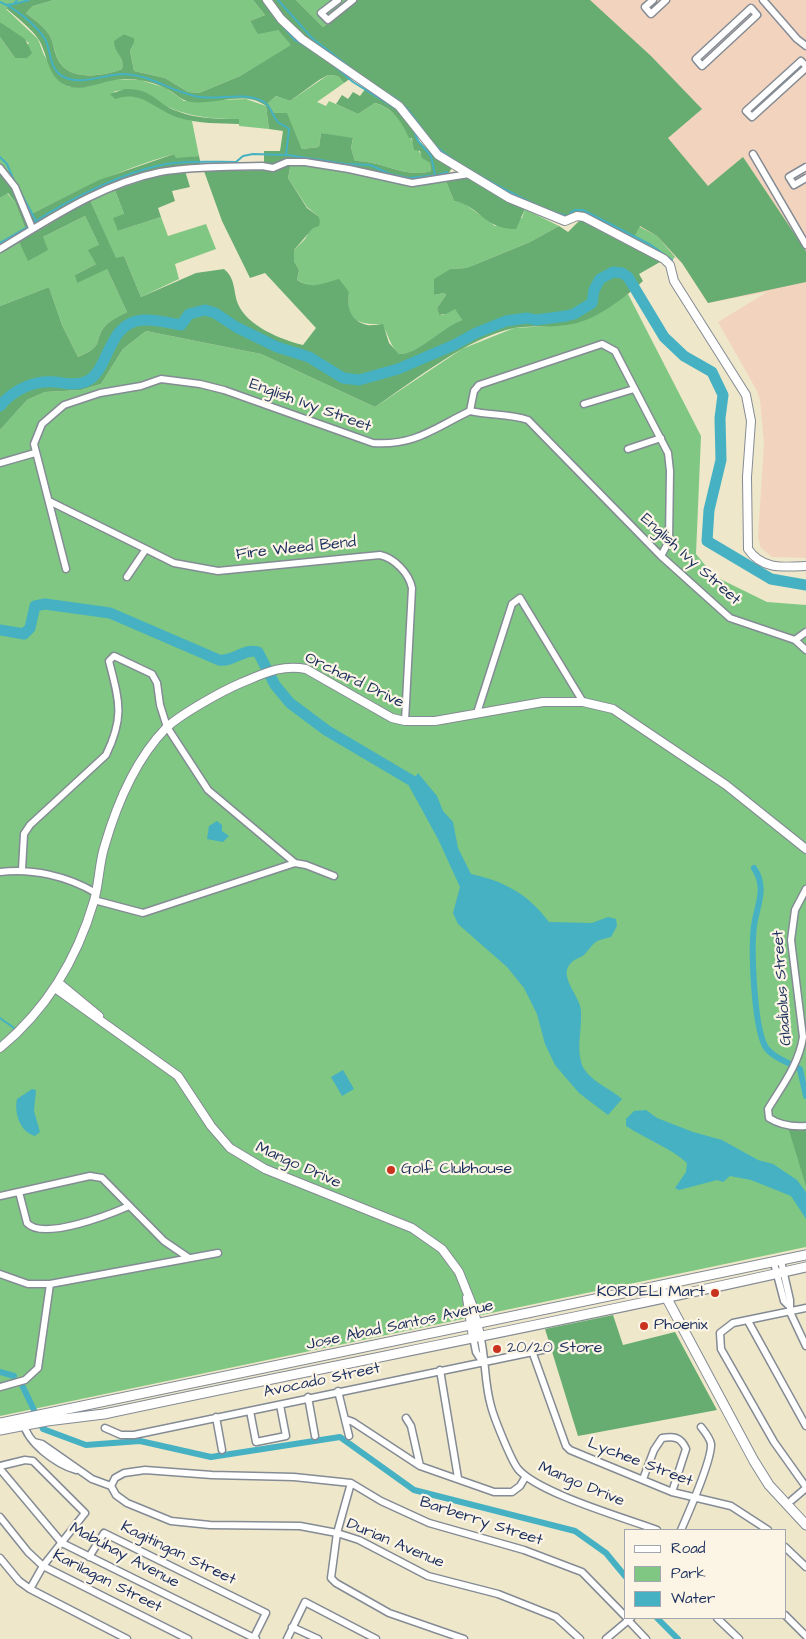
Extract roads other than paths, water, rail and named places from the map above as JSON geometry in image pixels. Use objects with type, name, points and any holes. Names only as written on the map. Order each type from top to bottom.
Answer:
[{"type":"main road","name":"Jose Abad Santos Avenue","points":[[0,1430],[27,1421],[806,1255]]},
{"type":"main road","name":"Jose Abad Santos Avenue","points":[[46,1417],[104,1414],[806,1267]]},
{"type":"main road","points":[[662,1286],[665,1298],[754,1461],[770,1485],[806,1525]]},
{"type":"main road","name":"Jose Abad Santos Avenue","points":[[0,1423],[27,1421]]},
{"type":"street","points":[[267,0],[281,19],[302,39],[393,102],[410,118],[433,150],[469,174],[509,198],[565,221],[578,216],[584,217],[649,250],[667,262],[674,280],[746,395],[750,421],[747,477],[748,549],[754,557],[767,565],[806,566]]},
{"type":"street","points":[[338,0],[321,13],[328,20],[353,0]]},
{"type":"street","points":[[653,0],[645,7],[651,14],[666,0]]},
{"type":"street","points":[[754,12],[764,1],[797,39],[806,46]]},
{"type":"street","points":[[751,8],[754,12],[757,15],[702,66],[696,59],[751,8]]},
{"type":"street","points":[[801,61],[806,65],[752,117],[746,110],[801,61]]},
{"type":"street","points":[[753,154],[806,245]]},
{"type":"street","points":[[0,250],[32,228],[94,194],[143,177],[174,170],[262,166],[273,168],[288,162],[305,162],[349,169],[412,183],[469,174]]},
{"type":"street","points":[[806,167],[789,177],[794,185],[806,178]]},
{"type":"street","points":[[0,168],[15,187],[32,228]]},
{"type":"street","points":[[470,411],[474,391],[479,385],[602,344],[615,351],[668,453],[670,471],[669,541],[661,556]]},
{"type":"street","name":"English Ivy Street","points":[[66,569],[34,444],[42,424],[64,405],[100,393],[141,386],[161,379],[200,384],[224,390],[373,443],[394,445],[420,438],[470,411],[491,416],[510,414],[528,420],[661,556],[730,618],[795,640],[806,650]]},
{"type":"street","points":[[584,404],[634,389]]},
{"type":"street","points":[[628,449],[661,438]]},
{"type":"street","points":[[0,463],[35,453]]},
{"type":"street","name":"Fire Weed Bend","points":[[49,501],[174,563],[218,571],[380,555],[391,559],[410,580],[412,588],[405,721]]},
{"type":"street","points":[[127,577],[146,549]]},
{"type":"street","points":[[477,713],[512,604],[520,598],[583,702]]},
{"type":"street","points":[[795,640],[806,632]]},
{"type":"street","points":[[22,869],[24,834],[30,825],[106,755],[112,742],[120,711],[109,661],[110,658],[118,657],[152,674],[157,683],[160,706],[167,727],[208,790],[295,864]]},
{"type":"street","name":"Orchard Drive","points":[[0,1048],[18,1034],[57,986],[80,938],[95,896],[104,850],[116,810],[148,751],[167,727],[230,687],[280,667],[292,666],[306,669],[392,718],[405,721],[435,720],[543,702],[583,702],[613,709],[726,785],[806,849]]},
{"type":"street","points":[[0,872],[22,869],[63,878],[95,896],[143,913],[295,864],[306,865],[334,876]]},
{"type":"street","name":"Gladiolus Street","points":[[806,889],[795,910],[791,940],[803,1037],[797,1061],[768,1109],[769,1118],[774,1121],[796,1127],[806,1126]]},
{"type":"street","name":"Mango Drive","points":[[57,986],[84,1011],[106,1023],[178,1076],[211,1126],[230,1148],[265,1169],[422,1234],[442,1249],[459,1272],[475,1326],[477,1336],[476,1352],[483,1363],[491,1406],[517,1468],[526,1476],[563,1496],[653,1529]]},
{"type":"street","points":[[0,1196],[94,1176],[105,1180],[164,1241],[189,1258]]},
{"type":"street","points":[[19,1192],[27,1223],[30,1226],[39,1228],[85,1224],[129,1206]]},
{"type":"street","points":[[0,1274],[28,1284],[50,1284],[218,1253]]},
{"type":"street","points":[[778,1262],[784,1301],[806,1346]]},
{"type":"street","points":[[0,1387],[25,1380],[38,1368],[50,1284]]},
{"type":"street","points":[[792,1500],[806,1487],[791,1468],[751,1403],[721,1349],[720,1333],[733,1323],[748,1321],[789,1309],[806,1308]]},
{"type":"street","points":[[748,1321],[806,1426]]},
{"type":"street","name":"Avocado Street","points":[[105,1428],[121,1435],[134,1436],[216,1416],[280,1405],[308,1397],[547,1349]]},
{"type":"street","name":"Lychee Street","points":[[532,1352],[566,1446],[570,1450],[672,1492],[730,1506],[766,1529]]},
{"type":"street","points":[[440,1370],[458,1478]]},
{"type":"street","points":[[338,1391],[348,1436]]},
{"type":"street","points":[[308,1397],[315,1436]]},
{"type":"street","points":[[250,1411],[256,1442],[286,1436],[280,1405]]},
{"type":"street","points":[[216,1416],[222,1450]]},
{"type":"street","points":[[406,1418],[411,1426],[420,1466]]},
{"type":"street","points":[[345,1419],[353,1422],[420,1466],[494,1492],[512,1492],[520,1486],[526,1476]]},
{"type":"street","name":"Durian Avenue","points":[[27,1421],[25,1431],[34,1442],[42,1444],[101,1484],[110,1486],[116,1495],[127,1503],[171,1520],[210,1525],[300,1526],[337,1533],[359,1540],[428,1576],[498,1594],[556,1617],[580,1639]]},
{"type":"street","points":[[681,1529],[695,1499],[710,1449],[709,1438],[701,1427]]},
{"type":"street","points":[[643,1479],[654,1450],[662,1438],[676,1437],[681,1439],[686,1449],[672,1492]]},
{"type":"street","points":[[0,1468],[25,1460],[32,1461],[85,1513],[43,1566],[30,1589]]},
{"type":"street","name":"Mabuhay Avenue","points":[[0,1468],[62,1542],[255,1639]]},
{"type":"street","name":"Barberry Street","points":[[110,1486],[116,1478],[124,1473],[145,1470],[302,1478],[350,1483],[381,1501],[428,1523],[524,1550],[582,1572],[624,1614]]},
{"type":"street","points":[[350,1483],[337,1533],[331,1578],[336,1584],[389,1613],[464,1639]]},
{"type":"street","name":"Karilagan Street","points":[[0,1518],[28,1552],[43,1566],[188,1639]]},
{"type":"street","name":"Kagitingan Street","points":[[89,1557],[104,1533],[266,1613],[255,1639]]},
{"type":"street","points":[[786,1548],[806,1567]]},
{"type":"street","points":[[0,1558],[19,1581],[30,1589],[127,1639]]},
{"type":"street","points":[[287,1639],[305,1602],[376,1639]]},
{"type":"street","points":[[786,1616],[806,1636]]},
{"type":"street","points":[[606,1639],[627,1619]]},
{"type":"street","name":"Barberry Street","points":[[629,1619],[646,1639]]},
{"type":"street","points":[[719,1619],[739,1639]]},
{"type":"street","points":[[292,1627],[318,1639]]},
{"type":"water","points":[[418,773],[437,796],[443,811],[453,822],[458,848],[471,874],[505,885],[524,896],[549,922],[592,923],[608,917],[616,919],[617,926],[611,937],[595,943],[584,955],[574,960],[567,968],[568,980],[581,1011],[579,1045],[582,1065],[590,1076],[622,1099],[608,1115],[579,1093],[555,1065],[545,1044],[537,1014],[524,988],[507,967],[458,924],[453,913],[460,887],[438,839],[409,786]]},
{"type":"water","points":[[217,821],[222,825],[222,831],[229,836],[223,842],[207,839],[209,826]]},
{"type":"water","points":[[343,1070],[354,1089],[342,1096],[331,1077]]},
{"type":"water","points":[[32,1089],[36,1090],[34,1111],[40,1132],[35,1136],[22,1126],[16,1110],[17,1099]]},
{"type":"water","points":[[646,1110],[657,1118],[693,1132],[722,1140],[758,1160],[773,1164],[797,1180],[806,1192],[806,1219],[791,1196],[751,1180],[730,1176],[723,1182],[717,1180],[679,1190],[675,1188],[686,1172],[687,1163],[673,1152],[626,1126],[626,1119],[634,1111]]},
{"type":"waterway","points":[[7,5],[14,4],[17,0]]},
{"type":"waterway","points":[[14,4],[29,0]]},
{"type":"waterway","points":[[278,0],[312,38],[360,75]]},
{"type":"waterway","points":[[0,2],[19,13],[38,29],[46,41],[53,66],[64,77],[86,80],[117,74],[134,75],[190,95],[216,98],[240,96],[264,102],[275,119],[289,129],[286,155]]},
{"type":"waterway","points":[[282,25],[295,40],[312,50]]},
{"type":"waterway","points":[[332,64],[353,82],[398,110]]},
{"type":"waterway","points":[[386,93],[408,110],[435,145],[445,153],[498,186],[567,216]]},
{"type":"waterway","points":[[413,129],[418,141],[431,156],[435,175]]},
{"type":"waterway","points":[[33,223],[64,204],[100,186],[138,171],[174,163],[236,162],[243,156],[253,154],[288,155],[346,164],[370,165],[390,174],[409,178],[447,172]]},
{"type":"waterway","points":[[0,157],[7,164],[15,183]]},
{"type":"waterway","points":[[20,191],[36,221]]},
{"type":"waterway","points":[[570,213],[574,210],[583,210],[651,245],[672,260]]},
{"type":"waterway","points":[[0,243],[29,226]]},
{"type":"waterway","points":[[0,406],[11,395],[32,384],[47,382],[74,384],[85,382],[93,377],[99,369],[115,338],[122,329],[131,323],[143,320],[181,325],[189,314],[205,310],[215,313],[236,327],[277,347],[309,357],[343,378],[359,380],[398,369],[506,321],[527,318],[536,320],[574,314],[592,303],[594,290],[600,279],[613,272],[622,273],[628,277],[664,337],[684,356],[712,372],[723,395],[720,418],[721,460],[709,510],[707,541],[771,579],[806,585]]},
{"type":"waterway","points":[[0,630],[24,634],[30,628],[35,606],[45,604],[110,613],[219,660],[229,659],[248,652],[258,652],[275,685],[290,703],[326,730],[414,782],[420,792]]},
{"type":"waterway","points":[[754,868],[761,887],[755,920],[753,947],[754,984],[761,1036],[768,1050],[800,1069],[806,1096]]},
{"type":"waterway","points":[[0,1018],[14,1028]]},
{"type":"waterway","points":[[0,1372],[14,1376]]},
{"type":"waterway","points":[[23,1387],[43,1429],[86,1445],[140,1441],[211,1457],[340,1437],[414,1490],[575,1531],[606,1553],[624,1575]]},
{"type":"waterway","points":[[658,1619],[678,1639]]},
{"type":"place","name":"Golf Clubhouse","points":[[391,1170]]},
{"type":"place","name":"KORDELI Mart","points":[[715,1293]]},
{"type":"place","name":"Phoenix","points":[[644,1326]]},
{"type":"place","name":"20/20 Store","points":[[497,1349]]}]
